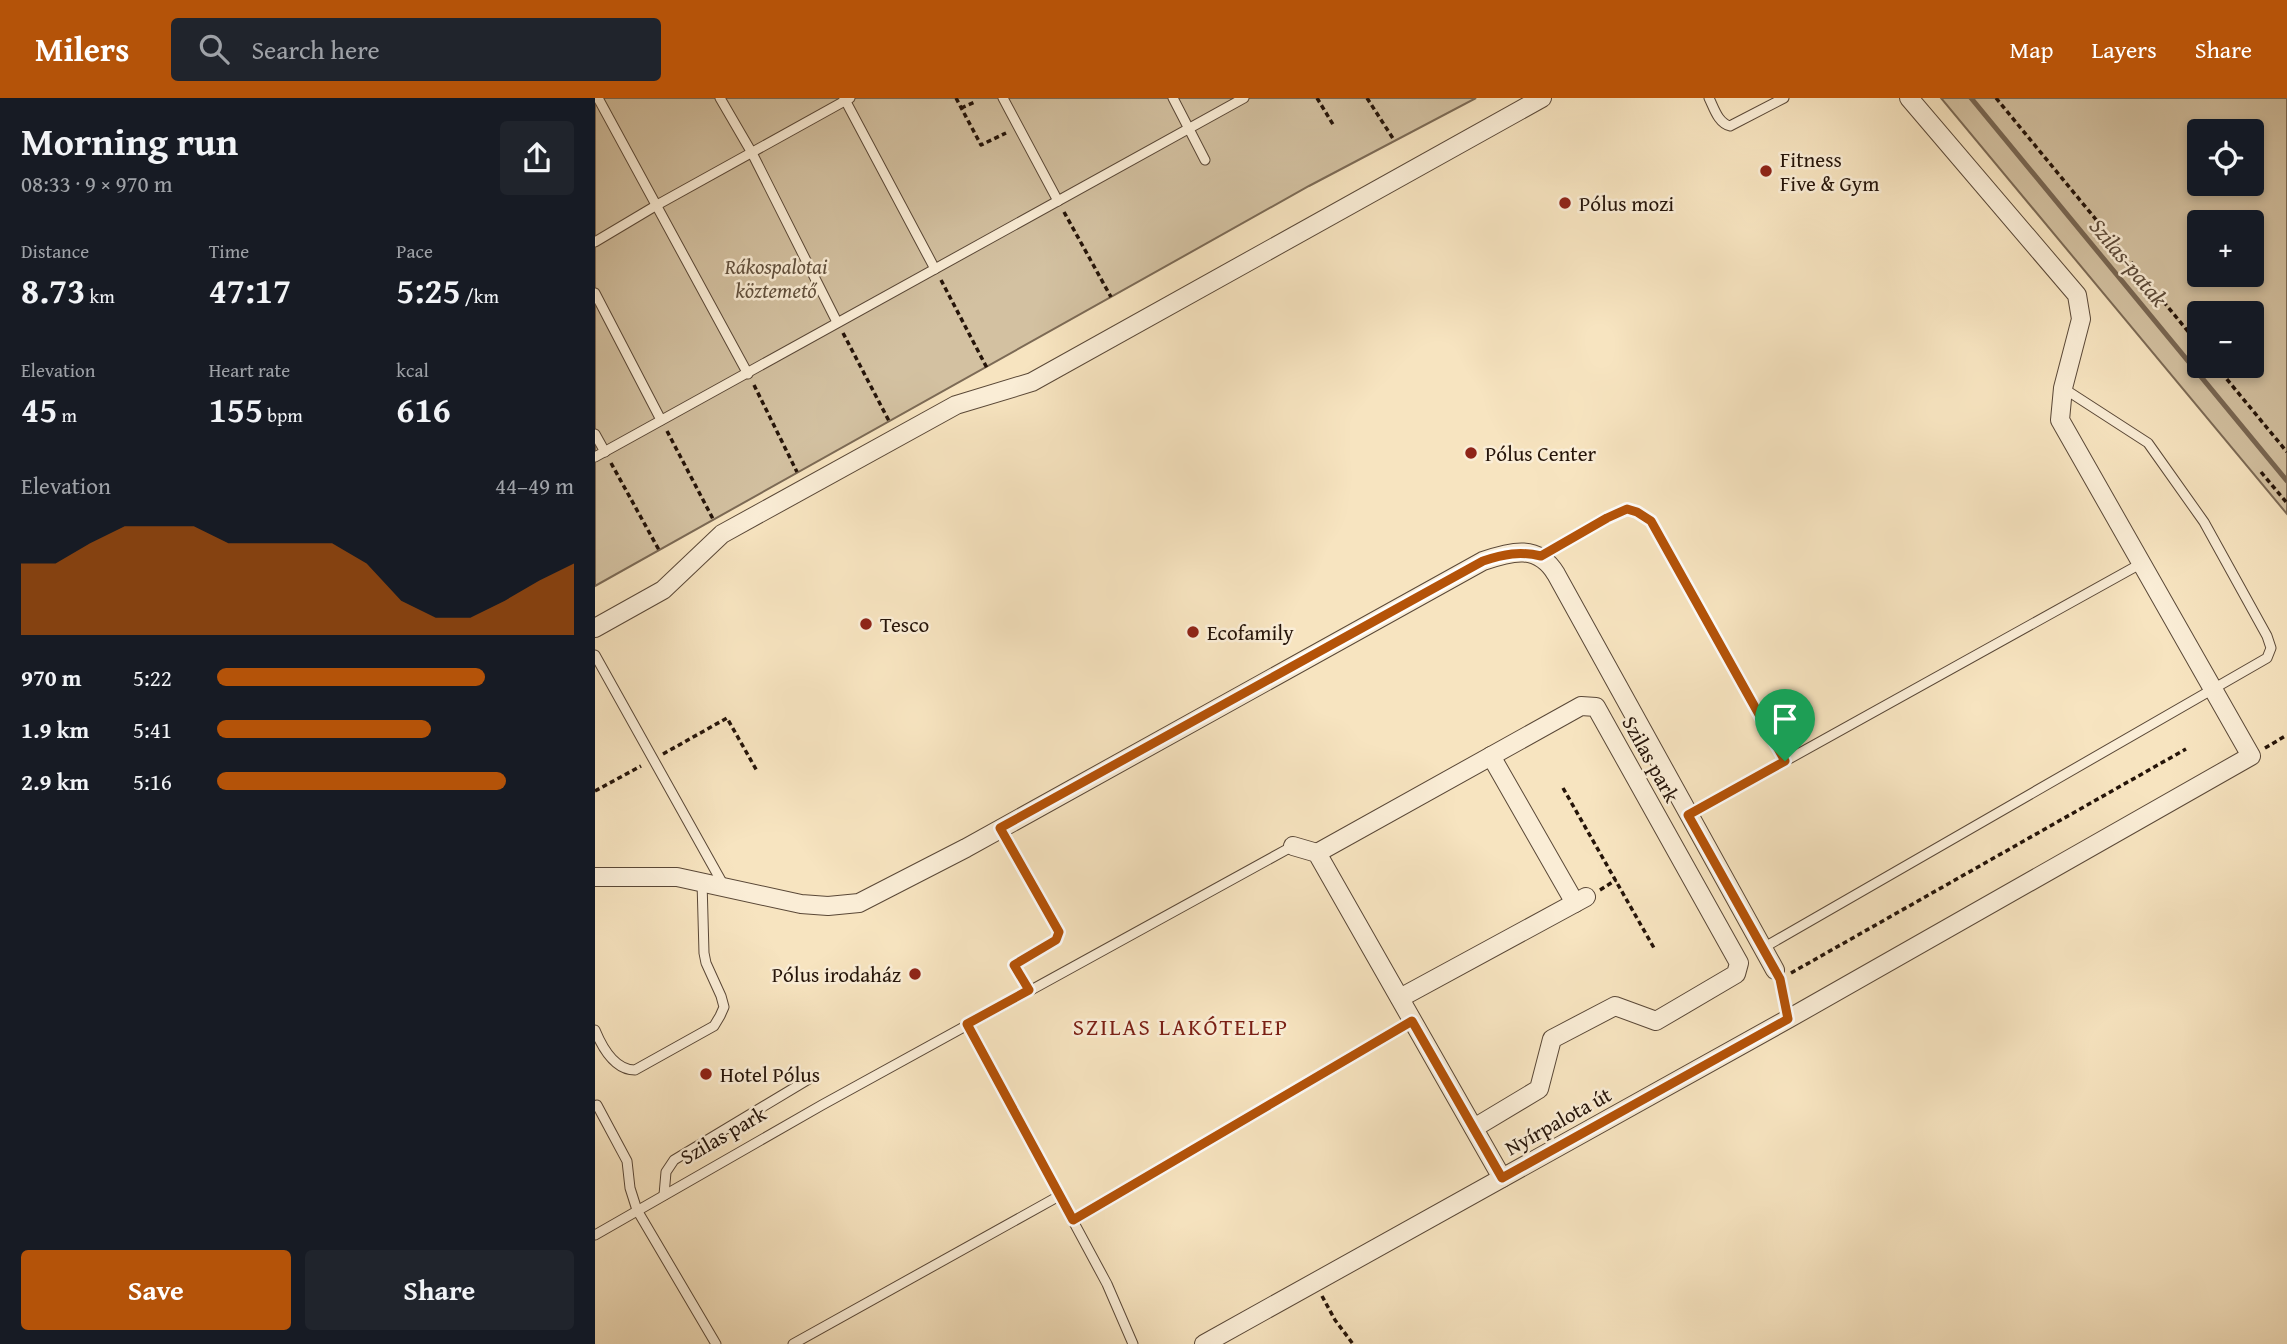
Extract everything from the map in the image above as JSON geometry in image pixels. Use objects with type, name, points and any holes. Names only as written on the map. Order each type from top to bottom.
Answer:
[{"type":"street","points":[[595,628],[663,590],[722,534],[956,405],[1032,382],[1542,98]]},
{"type":"street","points":[[1909,98],[2077,295],[2081,319],[2063,388],[2060,419],[2251,756]]},
{"type":"street","points":[[595,877],[656,876],[702,882],[801,904],[859,902],[878,895],[1483,561],[1504,554],[1525,552],[1541,556],[1556,574],[1778,974]]},
{"type":"street","name":"Szilas park","points":[[1293,846],[1317,853],[1581,706],[1596,707],[1739,963],[1736,974],[1656,1021],[1615,1006],[1552,1040],[1539,1089],[1474,1129]]},
{"type":"street","points":[[1400,998],[1581,900],[1491,756]]},
{"type":"street","name":"Nyírpalota út","points":[[1205,1344],[1788,1019],[2251,756]]},
{"type":"street","points":[[1317,853],[1502,1178]]},
{"type":"lane","points":[[598,98],[748,374]]},
{"type":"lane","points":[[720,98],[752,153],[837,321]]},
{"type":"lane","points":[[1003,98],[1058,201]]},
{"type":"lane","points":[[1174,98],[1205,160]]},
{"type":"lane","points":[[595,457],[1244,98]]},
{"type":"lane","points":[[1709,98],[1720,120],[1730,126],[1784,98]]},
{"type":"lane","points":[[595,242],[846,99],[936,269]]},
{"type":"lane","points":[[595,293],[661,420]]},
{"type":"lane","points":[[1763,948],[2267,658],[2271,648],[2267,636],[2204,522],[2148,443],[2063,388]]},
{"type":"lane","points":[[595,434],[605,452]]},
{"type":"lane","points":[[1541,556],[1627,509],[1651,521],[1785,761]]},
{"type":"lane","points":[[1688,815],[2143,563]]},
{"type":"lane","points":[[595,655],[725,887]]},
{"type":"lane","points":[[1000,828],[1059,932],[1056,940],[1014,965],[1029,990]]},
{"type":"lane","name":"Szilas park","points":[[595,1235],[967,1024],[1293,846]]},
{"type":"lane","points":[[595,1030],[610,1058],[618,1066],[635,1070],[714,1026],[724,1007],[706,964],[702,931],[702,882]]},
{"type":"lane","points":[[1778,974],[1788,1019]]},
{"type":"lane","points":[[1073,1220],[1412,1021]]},
{"type":"lane","points":[[967,1024],[1107,1284],[1133,1344]]},
{"type":"lane","points":[[664,1195],[666,1171],[674,1160],[814,1076]]},
{"type":"lane","points":[[596,1104],[627,1161],[630,1188],[637,1210],[716,1344]]},
{"type":"lane","points":[[793,1344],[1059,1196]]},
{"type":"path","points":[[956,98],[981,145],[1019,126]]},
{"type":"path","points":[[1317,98],[1334,126]]},
{"type":"path","points":[[1367,98],[1394,140]]},
{"type":"path","points":[[1996,98],[2187,330]]},
{"type":"path","points":[[961,108],[975,102]]},
{"type":"path","points":[[1058,201],[1111,297]]},
{"type":"path","points":[[936,269],[988,370]]},
{"type":"path","points":[[837,321],[889,421]]},
{"type":"path","points":[[748,374],[797,472]]},
{"type":"path","points":[[2226,378],[2287,452]]},
{"type":"path","points":[[661,420],[713,519]]},
{"type":"path","points":[[605,452],[659,550]]},
{"type":"path","points":[[2261,472],[2287,503]]},
{"type":"path","points":[[595,791],[727,718],[757,771]]},
{"type":"path","points":[[2251,756],[2287,735]]},
{"type":"path","points":[[1778,974],[2186,749]]},
{"type":"path","points":[[1563,788],[1654,948]]},
{"type":"path","points":[[1315,1282],[1335,1320],[1353,1344]]},
{"type":"green space","name":"Rákospalotai köztemető","points":[[595,98],[1476,98],[1309,186],[595,586]]},
{"type":"green space","points":[[1941,98],[2287,98],[2287,514]]},
{"type":"waterway","name":"Szilas-patak","points":[[1971,98],[2287,481]]},
{"type":"place","name":"Fitness Five & Gym","points":[[1766,171]]},
{"type":"place","name":"Pólus mozi","points":[[1565,203]]},
{"type":"place","name":"Pólus Center","points":[[1471,453]]},
{"type":"place","name":"Tesco","points":[[866,624]]},
{"type":"place","name":"Ecofamily","points":[[1193,632]]},
{"type":"place","name":"Pólus irodaház","points":[[915,974]]},
{"type":"place","name":"Hotel Pólus","points":[[706,1074]]},
{"type":"district","name":"SZILAS LAKÓTELEP","points":[[1181,1026]]},
{"type":"route","points":[[1627,509],[1651,521],[1785,761],[1688,815],[1780,979],[1788,1019],[1502,1178],[1412,1021],[1073,1220],[967,1024],[1029,990],[1014,965],[1056,940],[1059,932],[1000,828],[1483,561],[1504,554],[1525,552],[1541,556],[1627,509]]}]
